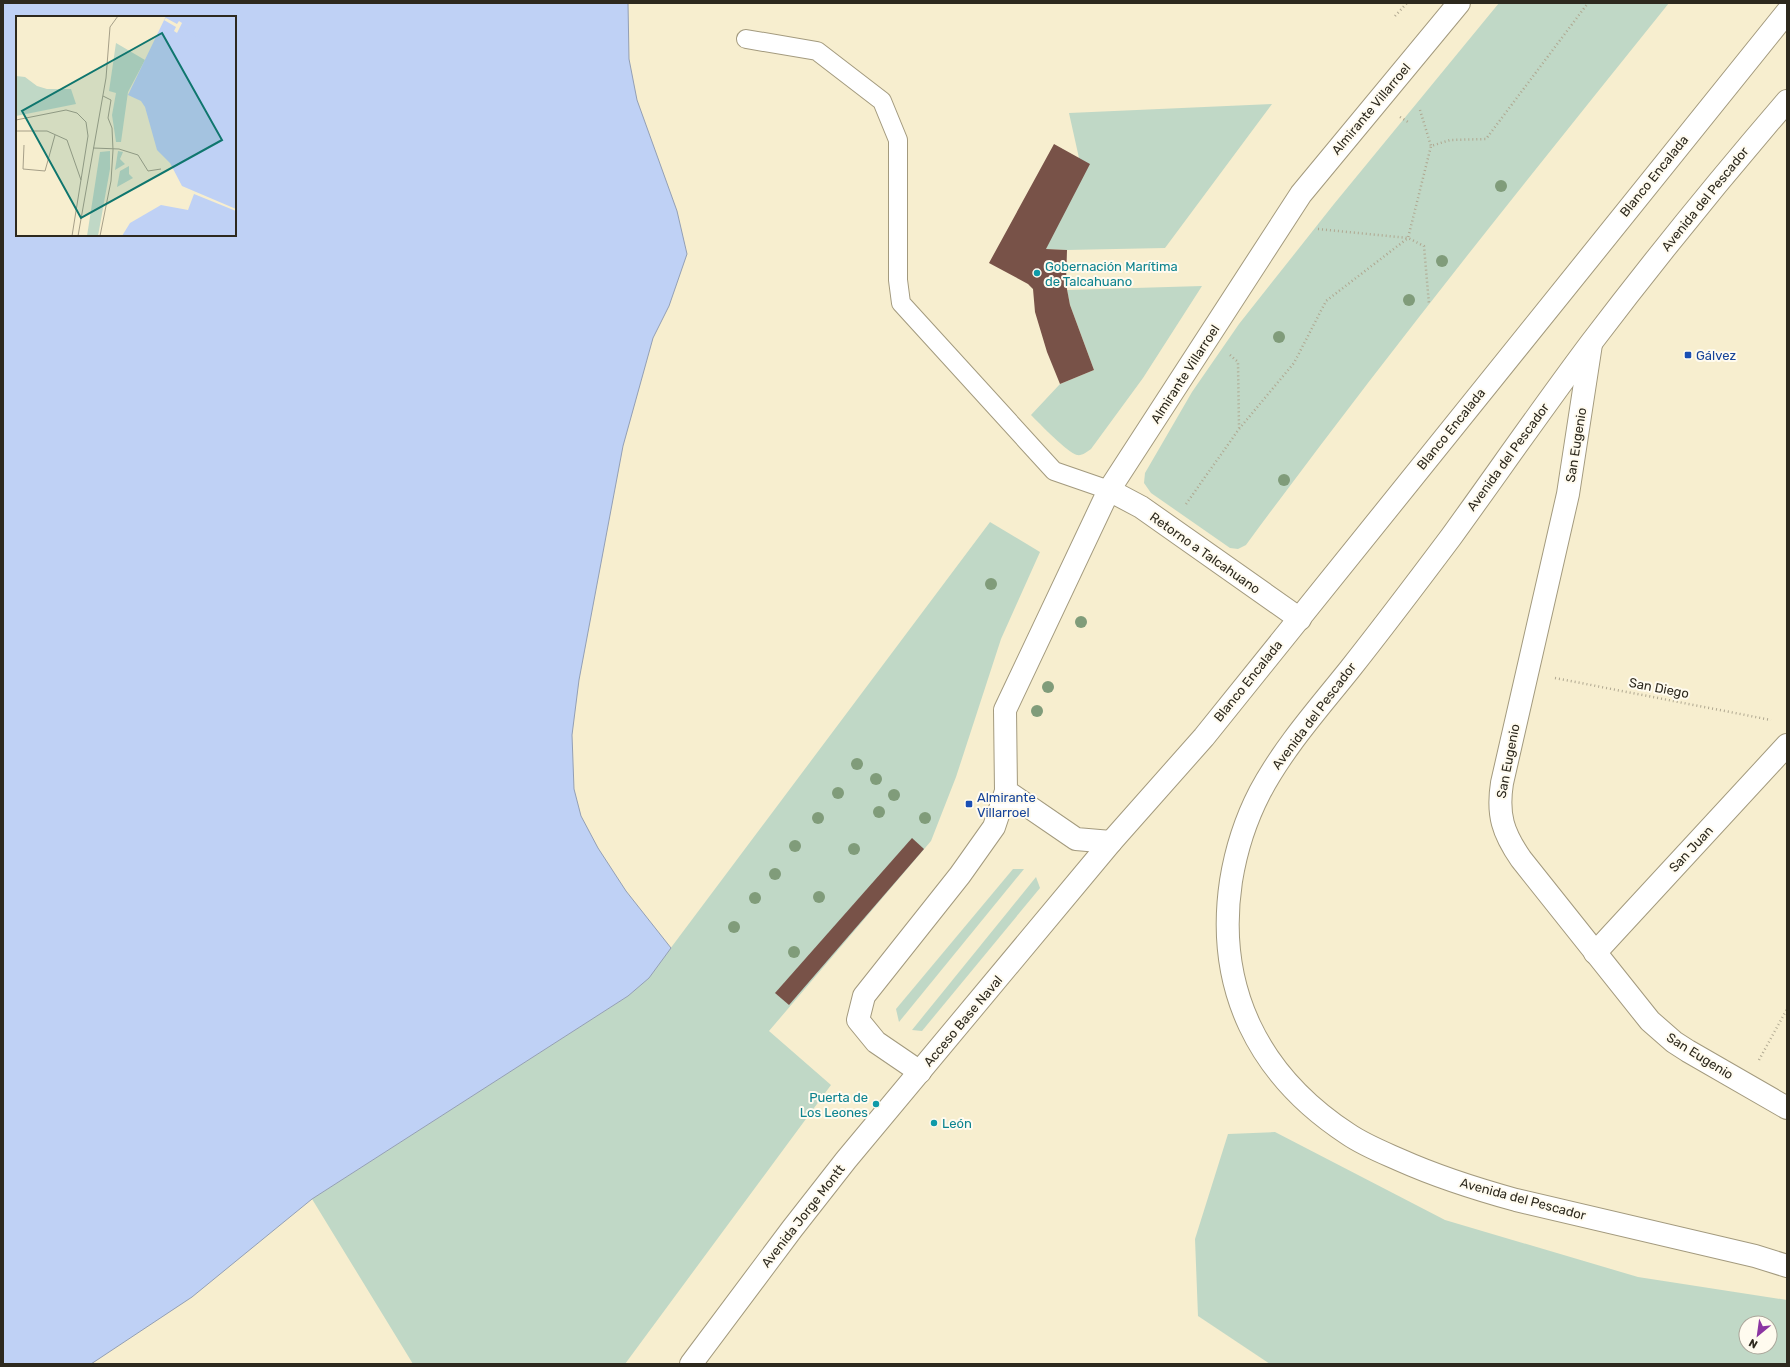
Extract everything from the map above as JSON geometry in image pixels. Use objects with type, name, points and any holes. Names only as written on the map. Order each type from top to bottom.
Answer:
[{"type":"street","name":"Almirante Villarroel","points":[[1006,791],[1005,710],[1109,490],[1301,194],[1460,3]]},
{"type":"street","name":"Blanco Encalada","points":[[1111,842],[1204,736],[1787,12]]},
{"type":"street","name":"Avenida del Pescador","points":[[1787,101],[1720,179],[1591,344],[1408,595],[1277,762],[1258,796],[1249,817],[1234,865],[1227,916],[1230,963],[1236,992],[1247,1021],[1260,1047],[1278,1071],[1300,1096],[1324,1118],[1351,1136],[1430,1173],[1480,1190],[1516,1200],[1755,1256],[1787,1266]]},
{"type":"street","name":"San Eugenio","points":[[1591,344],[1568,494],[1502,783],[1500,810],[1502,823],[1506,835],[1521,859],[1640,1010],[1661,1032],[1688,1051],[1787,1108]]},
{"type":"street","name":"Retorno a Talcahuano","points":[[1109,490],[1141,507],[1300,618]]},
{"type":"street","name":"San Juan","points":[[1595,953],[1787,745]]},
{"type":"street","points":[[1006,791],[1076,839],[1111,842]]},
{"type":"street","name":"Acceso Base Naval","points":[[1006,791],[994,827],[960,875],[864,996],[858,1020],[876,1042],[920,1072],[1111,842]]},
{"type":"street","name":"Avenida Jorge Montt","points":[[691,1364],[846,1160],[920,1072]]},
{"type":"lane","points":[[746,39],[817,51],[882,101],[898,140],[898,280],[901,303],[1054,471],[1109,490]]},
{"type":"path","points":[[1395,16],[1407,3]]},
{"type":"path","points":[[1431,146],[1450,140],[1486,139],[1588,3]]},
{"type":"path","points":[[1184,506],[1239,429],[1294,363],[1326,301],[1408,238],[1431,146],[1420,110]]},
{"type":"path","points":[[1318,229],[1408,238],[1424,246],[1429,304]]},
{"type":"path","points":[[1226,352],[1238,362],[1239,429]]},
{"type":"path","name":"San Diego","points":[[1527,672],[1772,720]]},
{"type":"path","points":[[1746,1084],[1787,1009]]},
{"type":"green space","points":[[1499,3],[1669,3],[1402,339],[1246,545],[1238,549],[1230,548],[1151,493],[1144,483],[1145,473],[1192,392],[1239,324],[1334,204]]},
{"type":"green space","points":[[1272,104],[1165,248],[1046,249],[1079,158],[1069,113]]},
{"type":"green space","points":[[1202,286],[1143,378],[1091,449],[1081,455],[1073,453],[1031,415],[1060,384],[1094,370],[1070,305],[1067,290]]},
{"type":"green space","points":[[990,522],[1040,552],[1001,639],[956,777],[931,841],[769,1031],[831,1085],[625,1364],[413,1364],[312,1199],[628,996],[649,977]]},
{"type":"green space","points":[[1013,869],[1024,869],[899,1022],[896,1009]]},
{"type":"green space","points":[[1036,877],[1040,888],[922,1031],[912,1030]]},
{"type":"green space","points":[[1275,1132],[1445,1220],[1638,1277],[1787,1300],[1787,1364],[1270,1364],[1198,1316],[1195,1239],[1228,1134]]},
{"type":"water","points":[[3,3],[628,3],[629,59],[637,100],[677,211],[687,254],[669,306],[653,338],[623,446],[579,680],[572,735],[574,789],[581,816],[598,848],[626,891],[671,948],[649,978],[628,996],[312,1199],[192,1297],[91,1364],[3,1364]]},
{"type":"building","name":"Gobernación Marítima de Talcahuano","points":[[1054,144],[1090,164],[1046,249],[1067,250],[1066,284],[1070,305],[1094,370],[1060,384],[1047,352],[1035,312],[1033,289],[1028,284],[989,263]]},
{"type":"building","points":[[912,838],[924,849],[789,1005],[775,993]]},
{"type":"place","name":"Gobernación Marítima de Talcahuano","points":[[1037,273]]},
{"type":"place","name":"Gálvez","points":[[1688,355]]},
{"type":"place","name":"Almirante Villarroel","points":[[969,804]]},
{"type":"place","name":"Puerta de Los Leones","points":[[876,1104]]},
{"type":"place","name":"León","points":[[934,1123]]}]
